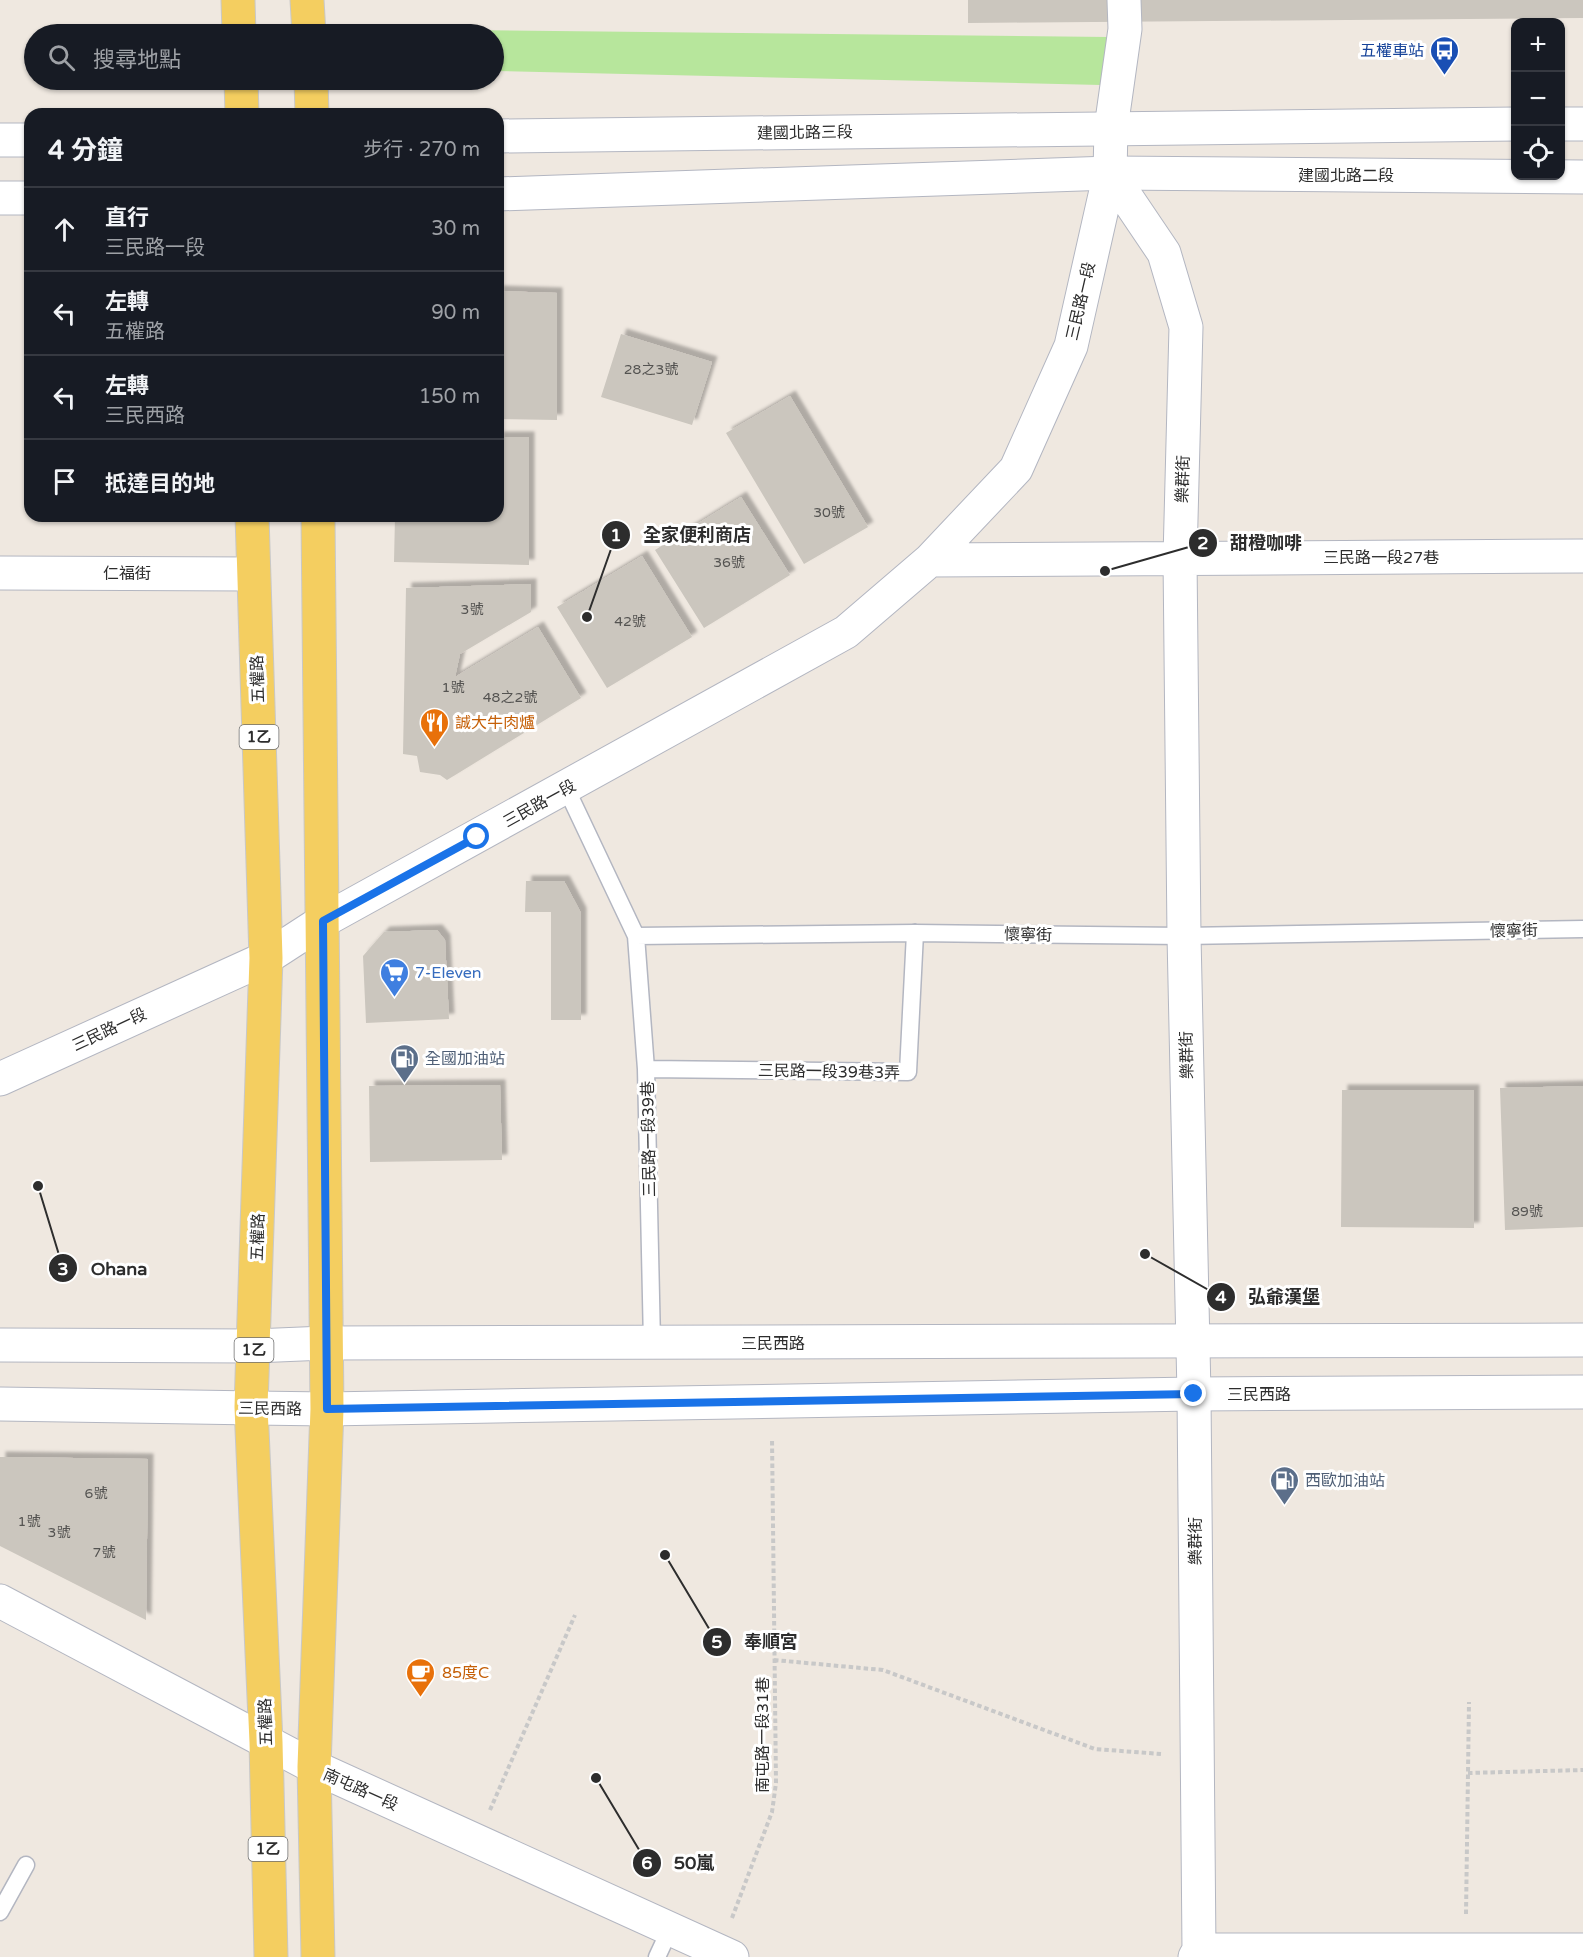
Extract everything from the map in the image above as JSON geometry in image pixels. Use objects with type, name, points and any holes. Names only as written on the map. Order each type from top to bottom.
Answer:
[{"type":"main road","points":[[238,0],[239,24]]},
{"type":"main road","points":[[307,0],[308,24]]},
{"type":"main road","points":[[241,90],[242,108]]},
{"type":"main road","points":[[311,90],[312,108]]},
{"type":"main road","name":"五權路","points":[[252,522],[266,958],[252,1407],[266,1742],[271,1957]]},
{"type":"main road","points":[[318,522],[327,1409],[314,1767],[318,1957]]},
{"type":"street","name":"三民路一段","points":[[0,1079],[266,958],[323,921],[846,632],[930,560],[1016,469],[1071,346],[1110,173],[1111,128],[1125,29],[1124,0]]},
{"type":"street","points":[[1111,128],[1511,124]]},
{"type":"street","points":[[1565,124],[1583,124]]},
{"type":"street","name":"建國北路三段","points":[[504,135],[1111,128]]},
{"type":"street","points":[[0,140],[24,140]]},
{"type":"street","points":[[504,194],[1110,173]]},
{"type":"street","name":"建國北路二段","points":[[1110,173],[1583,177]]},
{"type":"street","name":"樂群街","points":[[1110,173],[1164,253],[1186,327],[1180,558],[1184,936],[1194,1394],[1197,1953]]},
{"type":"street","points":[[0,198],[24,198]]},
{"type":"street","name":"三民路一段27巷","points":[[1180,558],[1583,556]]},
{"type":"street","points":[[930,560],[1180,558]]},
{"type":"street","name":"仁福街","points":[[0,573],[253,574]]},
{"type":"street","name":"三民西路","points":[[0,1345],[254,1346],[325,1343],[1583,1340]]},
{"type":"street","name":"三民西路","points":[[0,1404],[327,1409],[1194,1394],[1583,1392]]},
{"type":"street","name":"南屯路一段","points":[[0,1601],[314,1767],[477,1841],[663,1943],[726,1954]]},
{"type":"street","points":[[1197,1953],[1583,1950]]},
{"type":"lane","points":[[566,788],[636,936]]},
{"type":"lane","name":"懷寧街","points":[[636,936],[915,933],[1184,936],[1583,929]]},
{"type":"lane","name":"三民路一段39巷3弄","points":[[646,1069],[908,1072],[915,933]]},
{"type":"lane","name":"三民路一段39巷","points":[[636,936],[646,1069],[652,1343]]},
{"type":"lane","points":[[0,1912],[26,1865]]},
{"type":"path","name":"南屯路一段31巷","points":[[726,1954],[772,1812],[776,1783],[772,1401]]},
{"type":"path","points":[[477,1841],[574,1615]]},
{"type":"path","points":[[774,1660],[883,1670],[1095,1749],[1197,1757]]},
{"type":"path","points":[[1465,1952],[1469,1702]]},
{"type":"path","points":[[1468,1773],[1583,1770]]},
{"type":"green space","points":[[504,30],[1109,37],[1101,85],[504,71]]},
{"type":"building","points":[[968,0],[1583,0],[1583,18],[968,23]]},
{"type":"building","points":[[504,291],[557,293],[557,420],[504,419]]},
{"type":"building","points":[[621,334],[712,362],[692,425],[601,397]]},
{"type":"building","points":[[790,396],[868,527],[804,564],[726,433]]},
{"type":"building","points":[[504,437],[529,437],[529,565],[394,562],[395,522],[504,522]]},
{"type":"building","points":[[741,497],[790,575],[704,628],[655,550]]},
{"type":"building","points":[[642,556],[692,637],[607,688],[557,607]]},
{"type":"building","points":[[531,584],[531,612],[460,654],[455,677],[538,627],[581,698],[447,780],[440,775],[420,772],[417,756],[403,754],[406,588]]},
{"type":"building","points":[[526,881],[564,881],[581,913],[581,1020],[551,1020],[551,912],[525,912]]},
{"type":"building","name":"7-Eleven","points":[[437,930],[445,940],[449,1019],[366,1023],[363,956],[384,932]]},
{"type":"building","points":[[500,1085],[502,1160],[370,1162],[369,1086]]},
{"type":"building","points":[[1583,1086],[1583,1227],[1505,1230],[1500,1088]]},
{"type":"building","points":[[1342,1090],[1474,1090],[1474,1228],[1341,1227]]},
{"type":"building","points":[[0,1457],[148,1459],[146,1620],[0,1546]]},
{"type":"place","name":"五權車站","points":[[1445,76]]},
{"type":"place","name":"甜橙咖啡","points":[[1105,571]]},
{"type":"place","name":"全家便利商店","points":[[587,617]]},
{"type":"place","name":"誠大牛肉爐","points":[[434,748]]},
{"type":"place","name":"7-Eleven","points":[[394,998]]},
{"type":"place","name":"全國加油站","points":[[404,1084]]},
{"type":"place","name":"Ohana","points":[[38,1186]]},
{"type":"place","name":"弘爺漢堡","points":[[1145,1254]]},
{"type":"place","name":"西歐加油站","points":[[1284,1506]]},
{"type":"place","name":"奉順宮","points":[[665,1555]]},
{"type":"place","name":"85度C","points":[[421,1698]]},
{"type":"place","name":"50嵐","points":[[596,1778]]},
{"type":"route","points":[[477,837],[323,921],[327,1409],[1194,1394]]}]
